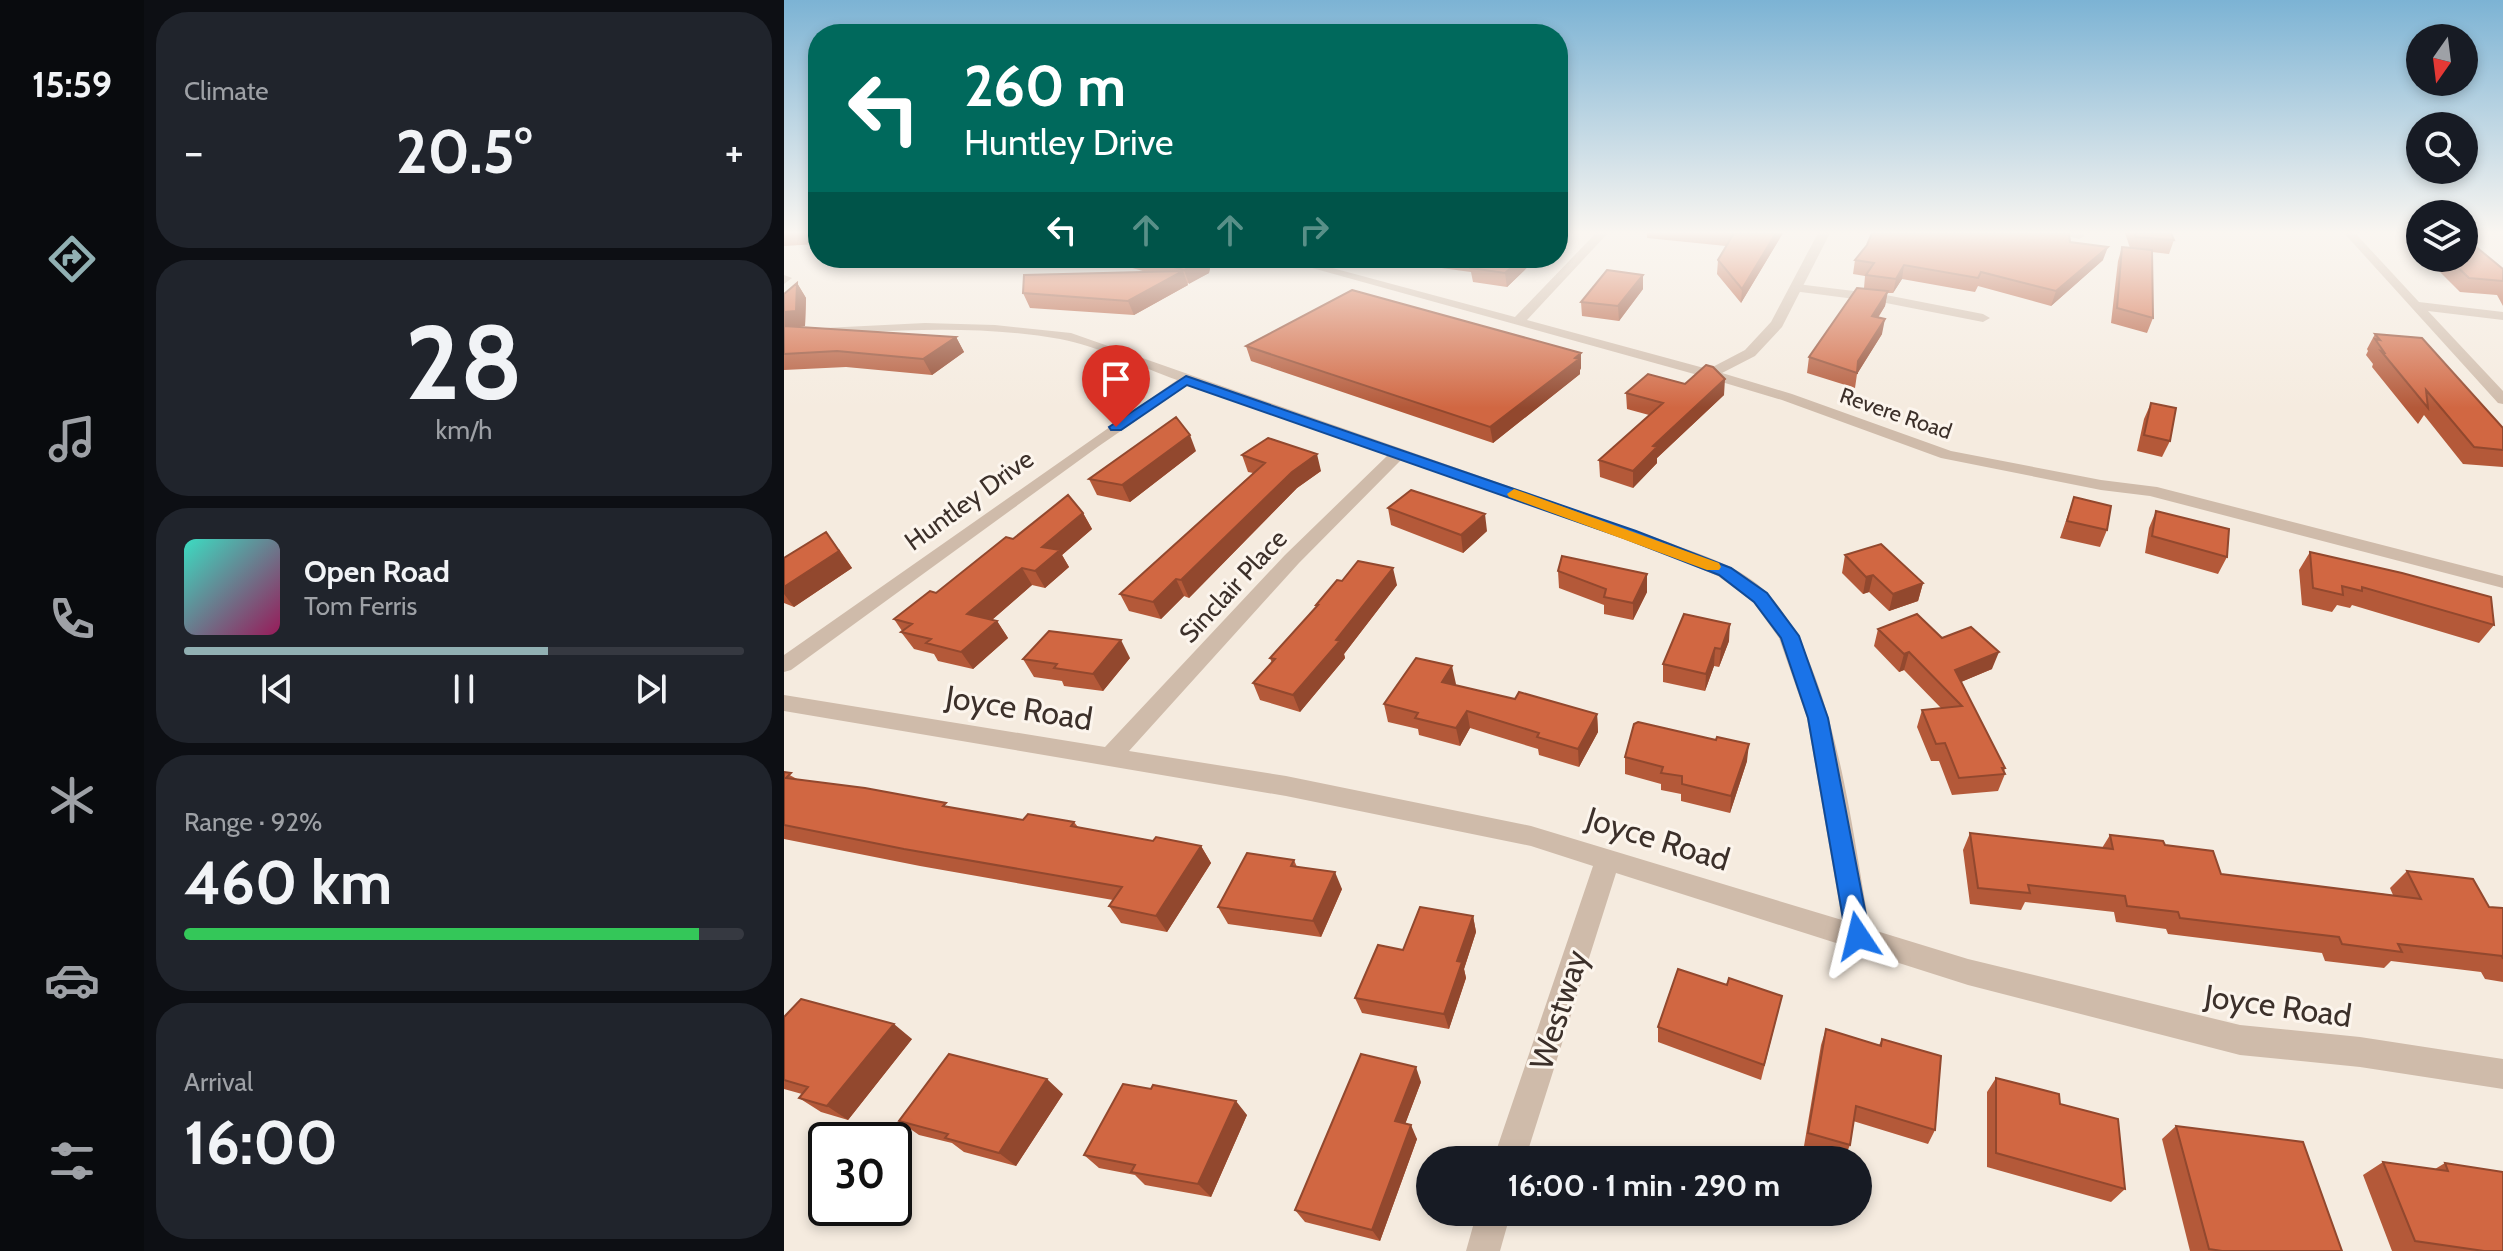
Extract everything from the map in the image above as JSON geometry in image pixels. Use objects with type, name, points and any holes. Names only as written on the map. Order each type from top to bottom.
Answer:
[{"type":"street","name":"Revere Road","points":[[1403,291],[1787,397],[1947,455],[2101,485],[2151,491],[2503,582]]},
{"type":"street","points":[[1518,322],[1547,291]]},
{"type":"street","points":[[1710,374],[1750,353],[1777,324],[1795,291]]},
{"type":"street","points":[[1824,291],[1886,299],[1983,318]]},
{"type":"street","points":[[2402,291],[2503,400]]},
{"type":"street","points":[[2414,305],[2503,316]]},
{"type":"street","points":[[784,334],[939,324],[1009,327],[1066,336],[1725,572],[1760,597],[1789,636],[1818,718],[1858,936]]},
{"type":"street","name":"Huntley Drive","points":[[784,665],[1186,380]]},
{"type":"street","name":"Sinclair Place","points":[[1110,757],[1292,559],[1399,453]]},
{"type":"street","name":"Joyce Road","points":[[784,703],[1286,786],[1500,830],[1608,859],[1968,972],[2240,1040],[2360,1052],[2503,1074]]},
{"type":"street","name":"Westway","points":[[1514,1146],[1608,859]]},
{"type":"street","points":[[1483,1251],[1490,1226]]},
{"type":"building","points":[[797,291],[796,311],[784,312],[784,294]]},
{"type":"building","points":[[1023,291],[1146,291],[1128,301]]},
{"type":"building","points":[[1349,291],[1357,291],[1581,353],[1575,358],[1579,359],[1490,427],[1246,346]]},
{"type":"building","points":[[1590,291],[1630,291],[1618,306],[1581,302]]},
{"type":"building","points":[[1855,291],[1888,291],[1872,316],[1885,319],[1858,361],[1857,373],[1809,357]]},
{"type":"building","points":[[2118,291],[2153,291],[2153,318],[2117,308]]},
{"type":"building","points":[[784,326],[956,337],[923,359],[837,351],[784,354]]},
{"type":"building","points":[[2375,334],[2422,338],[2503,428],[2503,450],[2474,447],[2426,390],[2428,408],[2381,351],[2384,352]]},
{"type":"building","points":[[1706,365],[1713,367],[1725,379],[1653,446],[1657,447],[1633,471],[1599,460],[1663,403],[1626,393],[1648,374],[1685,384]]},
{"type":"building","points":[[2151,403],[2176,408],[2170,441],[2144,435]]},
{"type":"building","points":[[1176,417],[1190,435],[1122,485],[1089,479]]},
{"type":"building","points":[[1268,438],[1317,454],[1292,472],[1181,580],[1176,579],[1153,602],[1120,594],[1265,463],[1242,455]]},
{"type":"building","points":[[1411,490],[1485,514],[1461,535],[1388,508]]},
{"type":"building","points":[[1068,495],[1083,513],[1042,547],[1060,550],[1035,571],[1022,568],[967,614],[997,621],[961,652],[926,643],[931,639],[901,632],[912,624],[894,619],[930,591],[936,593],[1006,537],[1013,539]]},
{"type":"building","points":[[2074,497],[2111,506],[2107,530],[2067,521]]},
{"type":"building","points":[[2156,511],[2229,529],[2227,557],[2152,536]]},
{"type":"building","points":[[826,532],[839,551],[784,587],[784,558]]},
{"type":"building","points":[[1881,544],[1923,583],[1893,594],[1873,575],[1866,577],[1845,555]]},
{"type":"building","points":[[2310,552],[2491,597],[2494,625],[2362,587],[2362,591],[2342,586],[2343,595],[2313,588]]},
{"type":"building","points":[[1562,556],[1647,574],[1633,603],[1604,597],[1606,589],[1558,571]]},
{"type":"building","points":[[1358,561],[1393,568],[1336,640],[1340,641],[1293,695],[1253,683],[1275,659],[1270,658],[1337,580],[1342,581]]},
{"type":"building","points":[[1684,614],[1730,624],[1721,649],[1715,648],[1706,674],[1663,664]]},
{"type":"building","points":[[1917,614],[1942,638],[1971,627],[1999,652],[1955,670],[2005,768],[2002,768],[2005,774],[1959,778],[1945,743],[1936,744],[1922,710],[1962,706],[1909,652],[1904,654],[1878,629]]},
{"type":"building","points":[[1049,631],[1121,640],[1093,674],[1023,659]]},
{"type":"building","points":[[1416,658],[1452,666],[1442,682],[1515,699],[1519,692],[1597,714],[1578,749],[1537,737],[1539,733],[1467,711],[1456,728],[1415,718],[1418,713],[1384,704]]},
{"type":"building","points":[[1638,722],[1716,740],[1717,737],[1749,744],[1731,796],[1682,784],[1682,776],[1661,773],[1663,767],[1625,757],[1634,724]]},
{"type":"building","points":[[784,772],[791,773],[786,778],[946,803],[943,806],[1023,820],[1028,814],[1074,822],[1071,826],[1201,846],[1156,916],[1109,906],[1122,887],[784,825]]},
{"type":"building","points":[[1970,833],[2113,849],[2110,835],[2163,841],[2165,845],[2213,851],[2221,874],[2421,899],[2407,871],[2473,879],[2489,907],[2503,908],[2503,959],[2502,956],[2398,944],[2402,952],[2342,944],[2339,937],[2180,918],[2178,912],[2127,906],[2125,896],[2028,885],[2030,893],[1978,888]]},
{"type":"building","points":[[1247,853],[1294,860],[1291,866],[1335,872],[1313,921],[1218,907]]},
{"type":"building","points":[[1420,907],[1473,916],[1457,961],[1462,962],[1444,1014],[1355,998],[1378,945],[1403,950]]},
{"type":"building","points":[[1678,969],[1727,985],[1729,978],[1782,996],[1764,1065],[1658,1027]]},
{"type":"building","points":[[801,999],[894,1024],[827,1106],[799,1098],[808,1087],[784,1080],[784,1017]]},
{"type":"building","points":[[1826,1029],[1881,1046],[1882,1039],[1941,1056],[1935,1130],[1856,1106],[1850,1145],[1808,1133]]},
{"type":"building","points":[[949,1054],[1047,1079],[999,1153],[945,1138],[948,1134],[912,1122],[899,1121]]},
{"type":"building","points":[[1361,1054],[1416,1067],[1395,1121],[1411,1125],[1372,1230],[1295,1210]]},
{"type":"building","points":[[1996,1078],[2059,1094],[2060,1104],[2118,1119],[2125,1189],[1996,1153]]},
{"type":"building","points":[[1123,1084],[1151,1089],[1153,1085],[1236,1101],[1198,1184],[1131,1172],[1135,1165],[1084,1155]]},
{"type":"building","points":[[2176,1126],[2303,1142],[2342,1251],[2209,1249]]},
{"type":"building","points":[[2383,1162],[2448,1171],[2445,1163],[2503,1172],[2503,1251],[2415,1241]]},
{"type":"slow traffic","points":[[1514,494],[1713,567]]},
{"type":"route","points":[[1116,427],[1186,380],[1659,545],[1725,572],[1760,597],[1789,636],[1818,718],[1858,936]]}]
